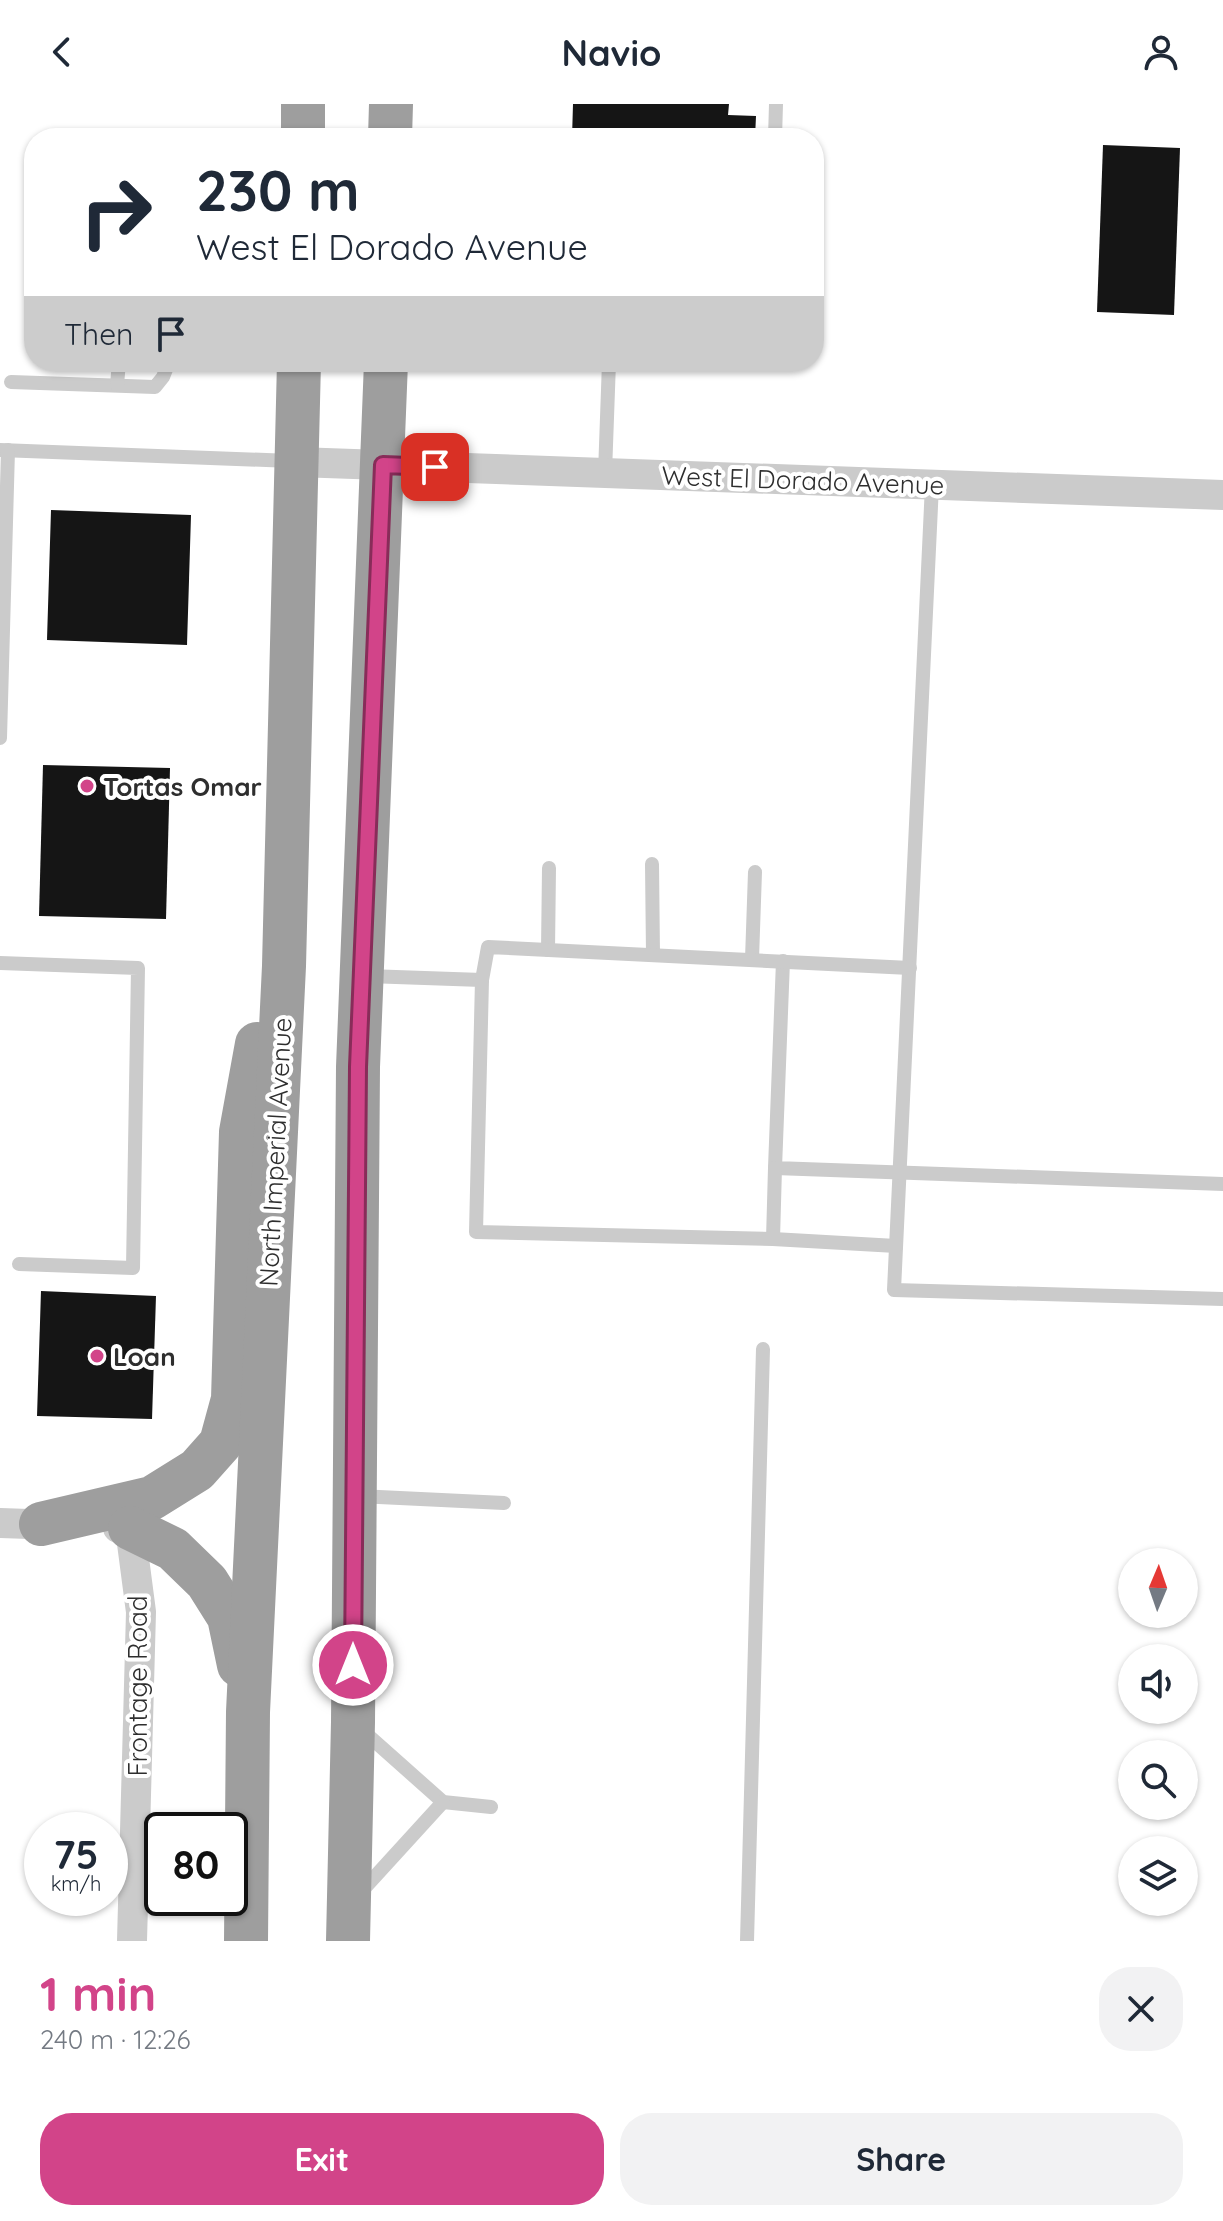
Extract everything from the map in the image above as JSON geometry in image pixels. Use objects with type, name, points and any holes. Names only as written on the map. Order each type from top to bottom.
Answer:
[{"type":"highway","points":[[303,104],[303,128]]},
{"type":"highway","points":[[390,128],[391,104]]},
{"type":"highway","name":"North Imperial Avenue","points":[[246,1941],[248,1712],[284,966],[299,372]]},
{"type":"highway","points":[[348,1923],[353,1722],[358,1067],[386,372]]},
{"type":"highway","points":[[20,1524],[152,1498],[197,1470],[221,1443],[233,1399],[241,1132],[254,1054],[284,966]]},
{"type":"highway","points":[[130,1528],[173,1549],[207,1582],[229,1617],[248,1712]]},
{"type":"street","name":"West El Dorado Avenue","points":[[297,462],[1223,495]]},
{"type":"street","points":[[20,1524],[130,1528]]},
{"type":"street","name":"Frontage Road","points":[[130,1528],[141,1612],[132,1941]]},
{"type":"lane","points":[[775,128],[776,104]]},
{"type":"lane","points":[[117,385],[118,372]]},
{"type":"lane","points":[[11,382],[155,387],[165,372]]},
{"type":"lane","points":[[605,473],[609,372]]},
{"type":"lane","points":[[0,738],[4,450],[297,462]]},
{"type":"lane","points":[[932,485],[894,1290],[1223,1299]]},
{"type":"lane","points":[[652,864],[653,955]]},
{"type":"lane","points":[[548,950],[549,868]]},
{"type":"lane","points":[[752,959],[755,872]]},
{"type":"lane","points":[[896,1246],[773,1239],[476,1232],[482,980],[488,947],[910,968]]},
{"type":"lane","points":[[773,1239],[783,961]]},
{"type":"lane","points":[[0,963],[138,968],[133,1268],[19,1264]]},
{"type":"lane","points":[[363,975],[482,980]]},
{"type":"lane","points":[[775,1168],[1223,1184]]},
{"type":"lane","points":[[747,1941],[763,1349]]},
{"type":"lane","points":[[353,1495],[504,1503]]},
{"type":"lane","points":[[353,1722],[443,1802],[491,1807]]},
{"type":"lane","points":[[348,1923],[443,1802]]},
{"type":"building","points":[[573,104],[729,104],[728,115],[756,116],[755,128],[572,128]]},
{"type":"building","points":[[1103,145],[1180,148],[1174,315],[1097,312]]},
{"type":"building","points":[[51,510],[191,515],[187,645],[47,640]]},
{"type":"building","points":[[43,765],[170,768],[166,919],[39,916]]},
{"type":"building","name":"Loan","points":[[41,1291],[156,1296],[152,1419],[37,1416]]},
{"type":"place","name":"Tortas Omar","points":[[87,786]]},
{"type":"place","name":"Loan","points":[[97,1356]]},
{"type":"route","points":[[353,1665],[358,1067],[383,465],[435,467]]}]
